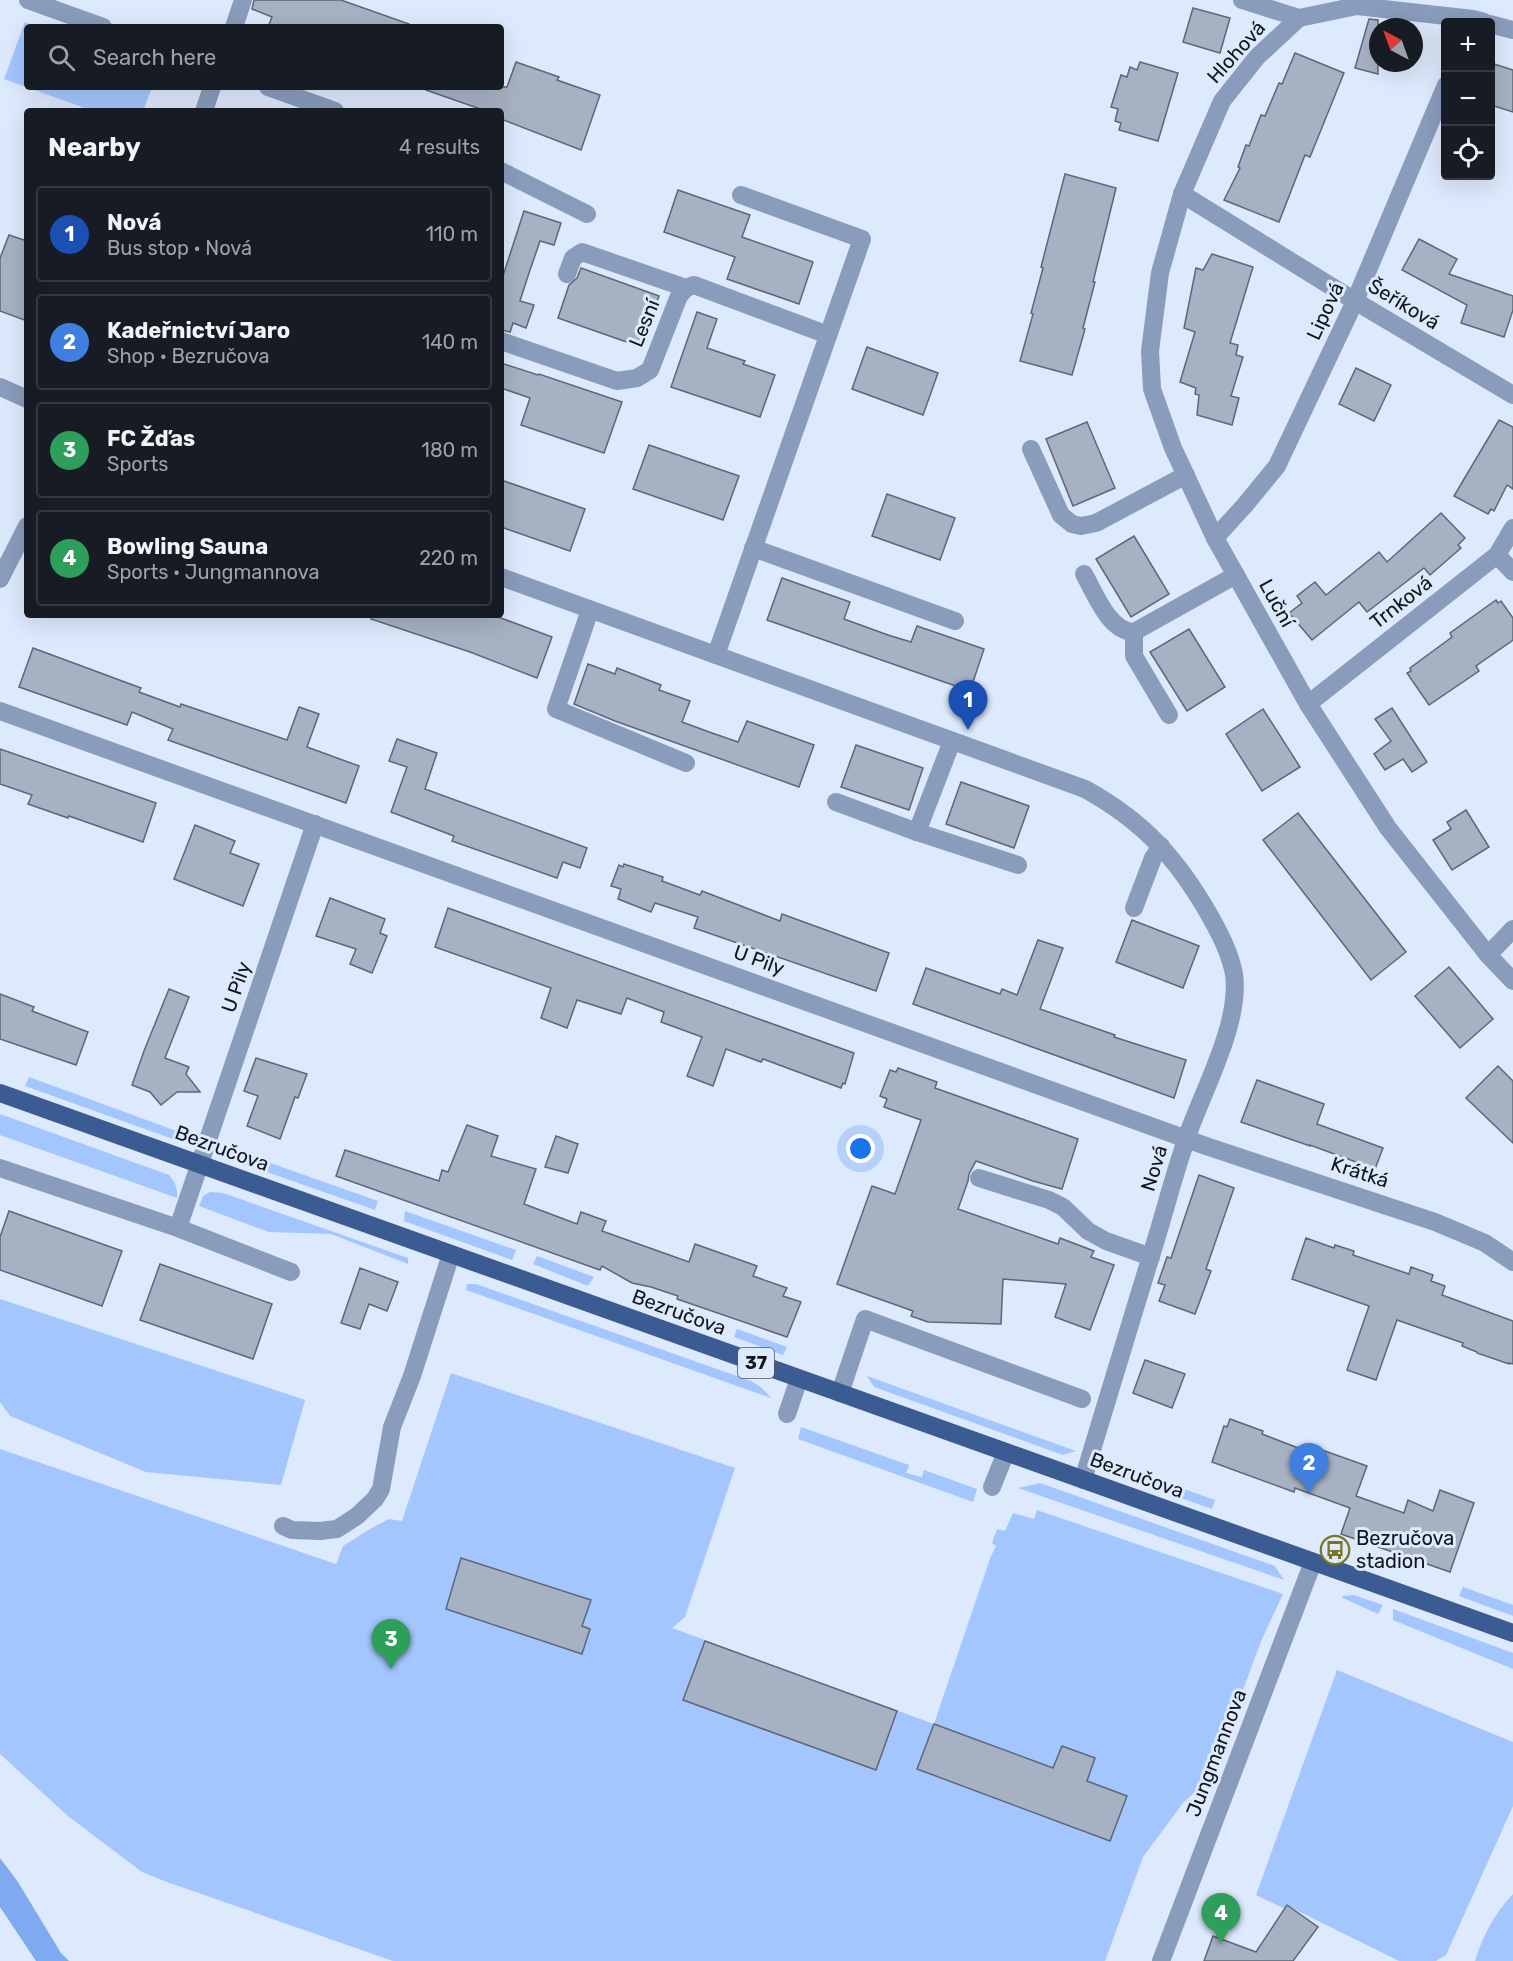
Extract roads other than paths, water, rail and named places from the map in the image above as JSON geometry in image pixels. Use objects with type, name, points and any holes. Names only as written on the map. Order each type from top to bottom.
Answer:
[{"type":"main road","name":"Bezručova","points":[[0,1093],[1513,1633]]},
{"type":"street","points":[[28,0],[95,24]]},
{"type":"street","points":[[235,24],[243,0]]},
{"type":"street","points":[[1242,0],[1299,18],[1358,6],[1450,18]]},
{"type":"street","name":"Hlohová","points":[[1182,194],[1222,102],[1257,57],[1299,18]]},
{"type":"street","points":[[1495,26],[1513,30]]},
{"type":"street","points":[[205,108],[211,90]]},
{"type":"street","points":[[276,90],[327,108]]},
{"type":"street","name":"Lipová","points":[[1215,538],[1245,506],[1277,466],[1355,301],[1441,98]]},
{"type":"street","points":[[504,176],[587,214]]},
{"type":"street","name":"Šeříková","points":[[1182,194],[1513,395]]},
{"type":"street","name":"Luční","points":[[1182,194],[1160,273],[1150,351],[1152,389],[1173,448],[1215,538],[1308,704],[1388,828],[1488,955],[1513,981]]},
{"type":"street","points":[[716,655],[862,239],[741,195]]},
{"type":"street","points":[[567,274],[573,258],[582,252],[686,288]]},
{"type":"street","name":"Lesní","points":[[504,342],[617,381],[637,378],[650,370],[679,296],[686,288],[694,285],[828,335]]},
{"type":"street","points":[[0,387],[24,398]]},
{"type":"street","points":[[1031,449],[1061,515],[1072,524],[1081,526],[1096,523],[1185,475]]},
{"type":"street","name":"Trnková","points":[[1308,704],[1497,555],[1513,528]]},
{"type":"street","points":[[0,579],[24,532]]},
{"type":"street","points":[[753,548],[955,621]]},
{"type":"street","points":[[1497,555],[1513,572]]},
{"type":"street","points":[[1084,574],[1117,628],[1134,633],[1236,575]]},
{"type":"street","name":"Nová","points":[[504,578],[1084,789],[1119,809],[1161,846],[1190,882],[1223,939],[1234,975],[1235,994],[1231,1022],[1186,1138],[1083,1480]]},
{"type":"street","points":[[590,610],[556,709],[686,763]]},
{"type":"street","points":[[1134,633],[1134,656],[1169,715]]},
{"type":"street","name":"U Pily","points":[[0,711],[1186,1138]]},
{"type":"street","points":[[917,832],[952,741]]},
{"type":"street","points":[[837,802],[1018,866]]},
{"type":"street","name":"U Pily","points":[[178,1228],[315,824]]},
{"type":"street","points":[[1134,908],[1153,858],[1161,846]]},
{"type":"street","points":[[1488,955],[1513,929]]},
{"type":"street","name":"Krátká","points":[[1186,1138],[1435,1222],[1485,1243],[1513,1262]]},
{"type":"street","points":[[0,1168],[178,1228],[291,1272]]},
{"type":"street","points":[[979,1178],[1049,1200],[1063,1207],[1088,1231],[1106,1241],[1151,1257]]},
{"type":"street","points":[[284,1526],[292,1530],[337,1529],[357,1516],[375,1499],[381,1489],[392,1427],[412,1376],[451,1254]]},
{"type":"street","points":[[840,1393],[865,1319],[1082,1399]]},
{"type":"street","points":[[787,1414],[800,1378]]},
{"type":"street","points":[[992,1487],[1006,1452]]},
{"type":"street","name":"Jungmannova","points":[[1161,1961],[1313,1562]]},
{"type":"place","name":"Nová","points":[[968,730]]},
{"type":"place","name":"Kadeřnictví Jaro","points":[[1309,1493]]},
{"type":"place","name":"Bezručova stadion","points":[[1335,1550]]},
{"type":"place","name":"FC Žďas","points":[[391,1669]]},
{"type":"place","name":"Bowling Sauna","points":[[1221,1943]]}]
